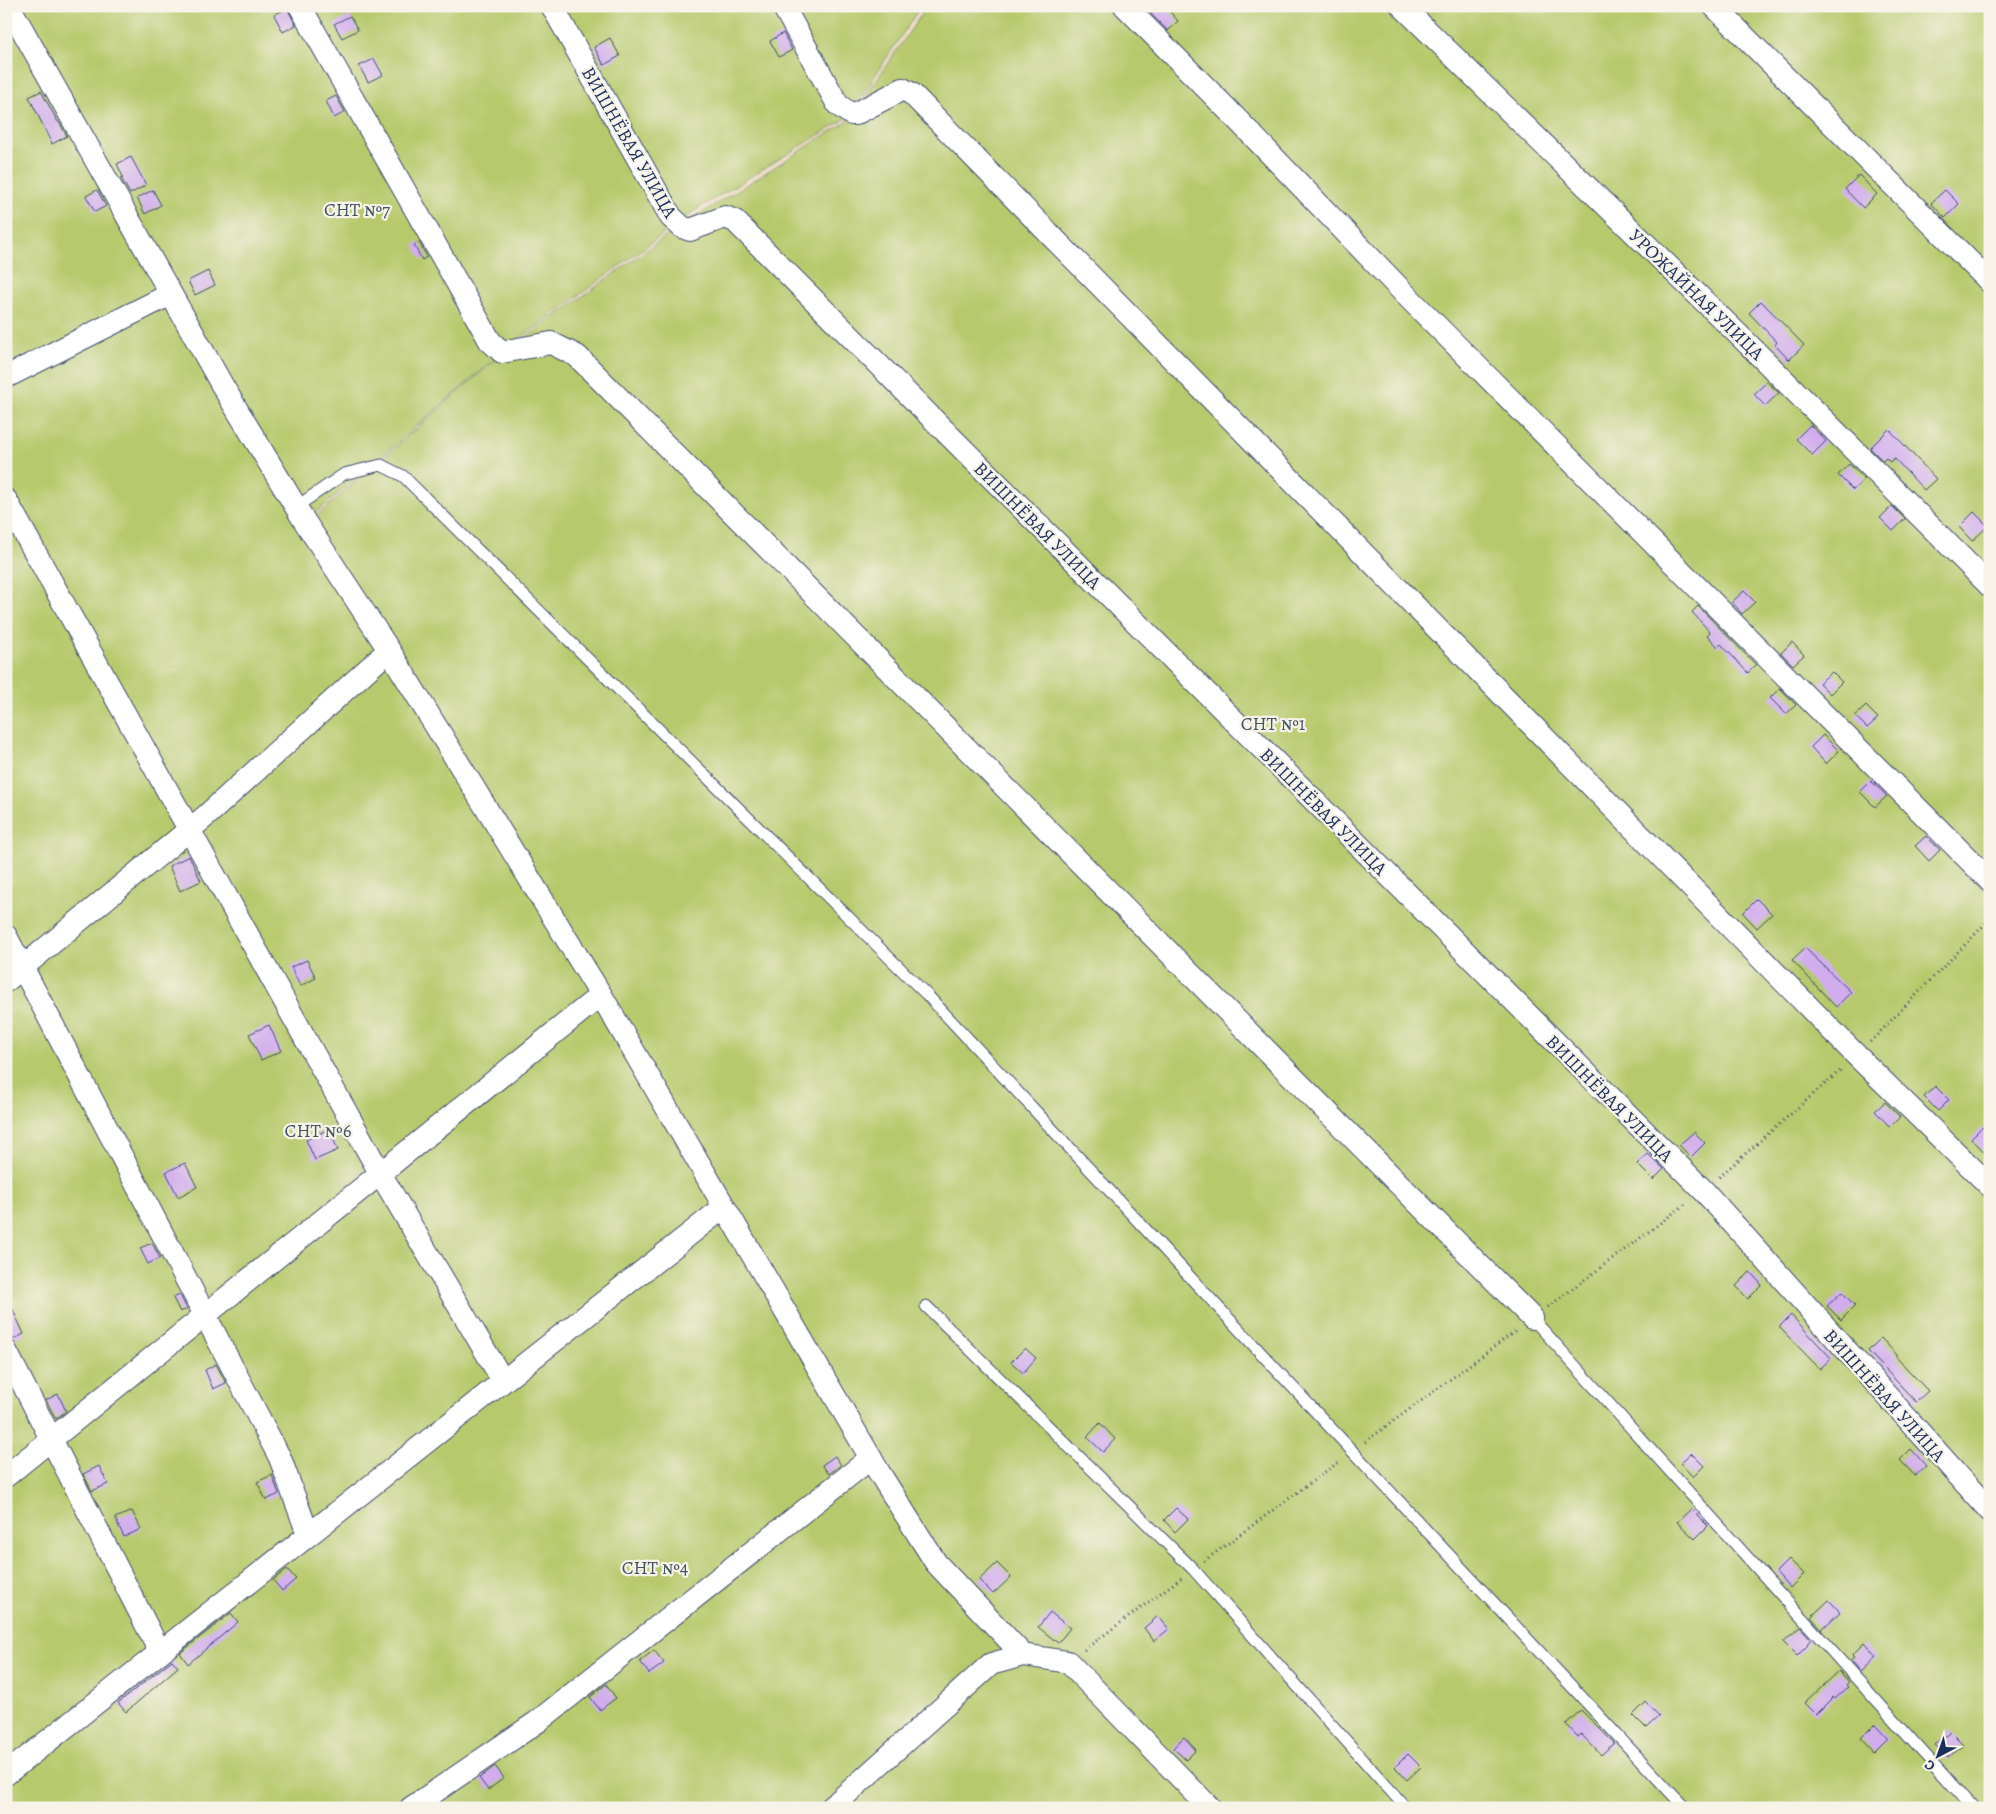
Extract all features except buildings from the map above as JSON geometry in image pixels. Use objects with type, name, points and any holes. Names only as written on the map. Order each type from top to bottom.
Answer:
[{"type":"street","points":[[9,6],[222,385],[296,506],[389,650],[601,995],[871,1458],[936,1563],[1023,1655]]},
{"type":"street","points":[[300,6],[490,341],[502,352],[551,343],[577,356],[1532,1318]]},
{"type":"street","name":"ВИШНЁВАЯ УЛИЦА","points":[[552,6],[671,217],[682,227],[690,230],[725,217],[735,221],[1704,1191],[1990,1511]]},
{"type":"street","points":[[783,6],[838,105],[851,114],[855,114],[903,89],[912,94],[1856,1056],[1990,1186]]},
{"type":"street","points":[[1125,6],[1405,294],[1990,881]]},
{"type":"street","name":"УРОЖАЙНАЯ УЛИЦА","points":[[1402,6],[1749,344],[1990,586]]},
{"type":"street","points":[[1714,6],[1990,282]]},
{"type":"street","points":[[6,377],[171,294]]},
{"type":"street","points":[[6,500],[380,1173],[503,1380]]},
{"type":"street","points":[[15,974],[189,830],[389,650]]},
{"type":"street","points":[[6,936],[15,974],[205,1314],[280,1458],[308,1534]]},
{"type":"street","points":[[6,1476],[601,995]]},
{"type":"street","points":[[9,1765],[160,1652],[724,1207]]},
{"type":"street","points":[[6,1351],[160,1652]]},
{"type":"street","points":[[411,1808],[537,1722],[871,1458]]},
{"type":"street","points":[[831,1808],[990,1664],[1023,1655],[1068,1662],[1210,1808]]},
{"type":"lane","points":[[296,506],[344,474],[381,465],[403,476],[929,997],[1685,1808]]},
{"type":"lane","points":[[926,1306],[1193,1570],[1406,1808]]},
{"type":"lane","points":[[1532,1318],[1973,1808]]},
{"type":"green space","name":"СНТ №1","points":[[6,6],[921,6],[847,118],[699,208],[512,344],[309,519],[311,521],[497,358],[676,229],[849,120],[927,6],[1990,6],[1990,1808],[6,1808]]},
{"type":"park label","name":"СНТ №7","points":[[357,209]]},
{"type":"park label","name":"СНТ №6","points":[[318,1130]]},
{"type":"park label","name":"СНТ №4","points":[[655,1567]]}]
